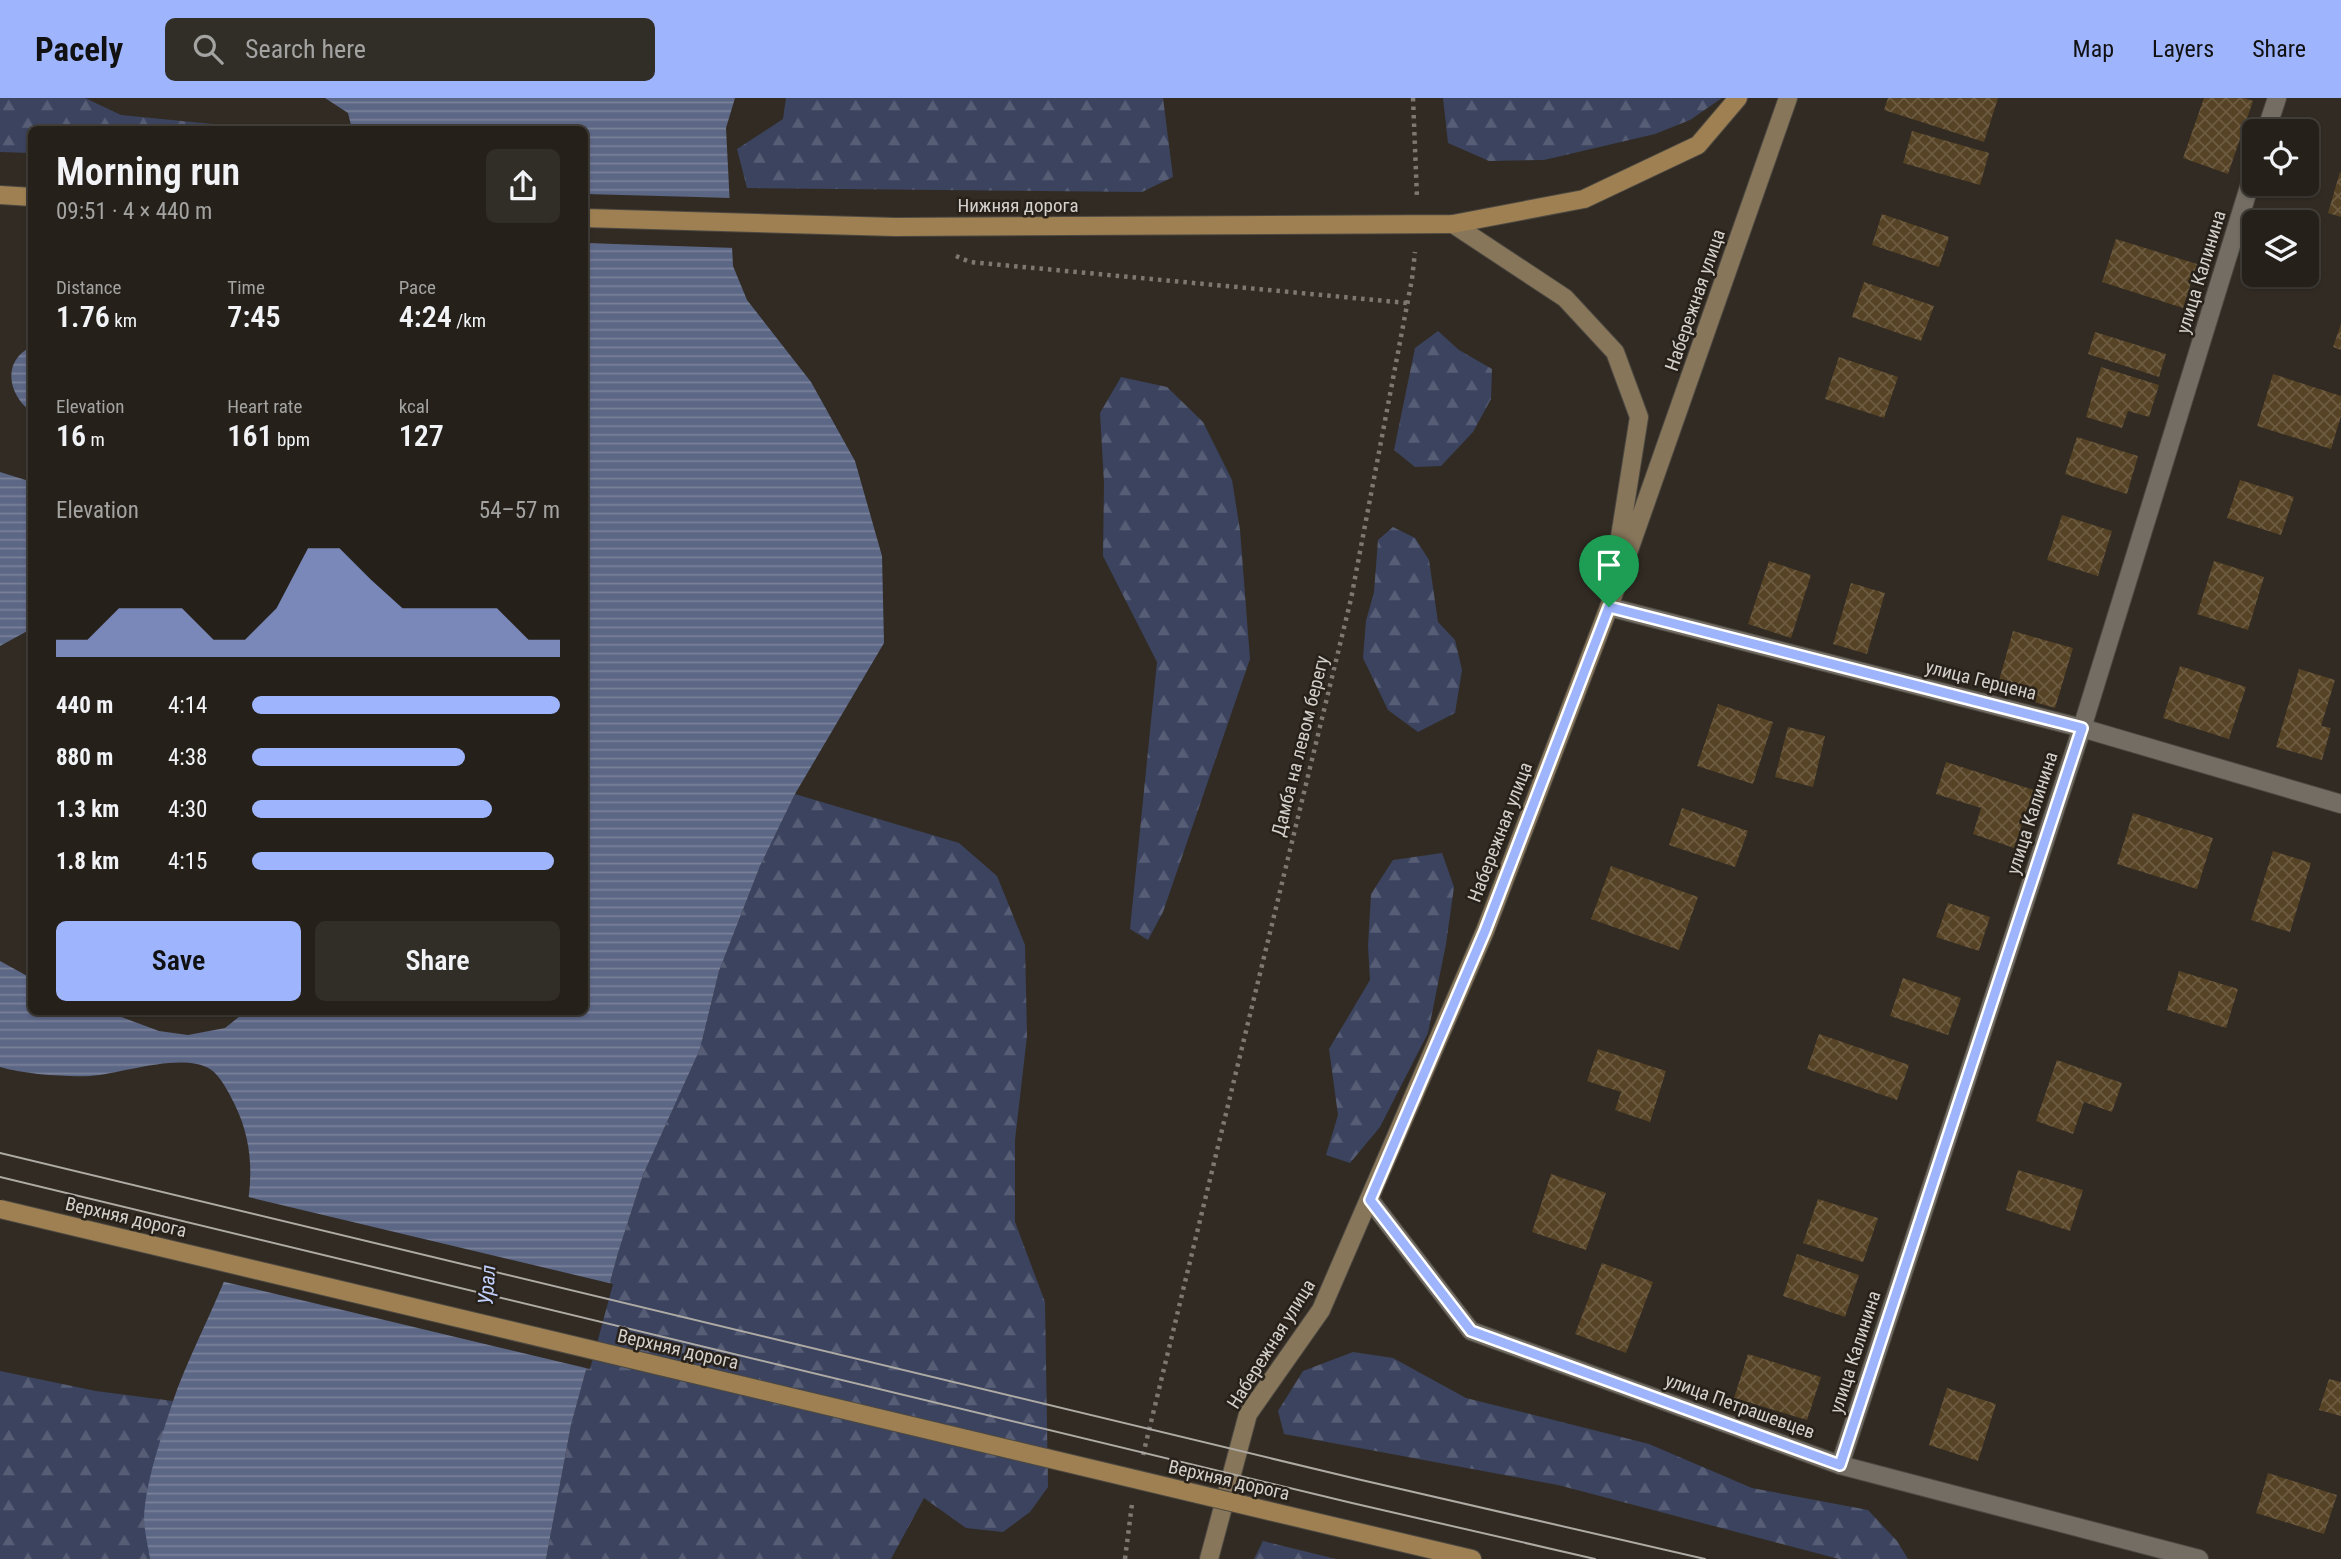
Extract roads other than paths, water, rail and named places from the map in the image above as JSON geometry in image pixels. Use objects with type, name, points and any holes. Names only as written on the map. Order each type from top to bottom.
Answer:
[{"type":"main road","name":"Нижняя дорога","points":[[588,218],[895,227],[1453,224],[1584,199],[1698,145],[1738,98]]},
{"type":"main road","name":"Набережная улица","points":[[1209,1559],[1248,1414],[1321,1310],[1485,931],[1609,607],[1788,98]]},
{"type":"main road","points":[[0,195],[28,197]]},
{"type":"main road","points":[[1453,224],[1564,298],[1615,352],[1639,417],[1609,607]]},
{"type":"main road","name":"Верхняя дорога","points":[[0,1209],[1472,1559]]},
{"type":"street","points":[[2270,119],[2277,98]]},
{"type":"street","name":"улица Калинина","points":[[1840,1465],[2082,728],[2246,196]]},
{"type":"street","name":"улица Герцена","points":[[1609,607],[2082,728],[2341,804]]},
{"type":"street","name":"улица Петрашевцев","points":[[1370,1200],[1471,1331],[1840,1465],[2199,1559]]},
{"type":"water","name":"Урал","points":[[325,98],[735,98],[726,128],[733,266],[747,300],[811,382],[855,461],[882,556],[884,643],[795,794],[760,866],[719,971],[700,1049],[643,1175],[618,1253],[571,1425],[546,1559],[150,1559],[144,1517],[151,1474],[172,1404],[234,1256],[245,1218],[250,1179],[247,1141],[234,1103],[224,1085],[214,1072],[198,1064],[168,1063],[90,1076],[32,1073],[0,1067],[0,961],[28,976],[28,1015],[116,1015],[159,1031],[188,1035],[225,1028],[241,1015],[588,1015],[588,126],[351,126],[348,113]]},
{"type":"water","points":[[28,348],[28,408],[16,394],[11,379],[19,356]]},
{"type":"water","points":[[0,472],[28,481],[28,631],[0,646]]},
{"type":"tram line","points":[[0,1153],[1357,1479],[1705,1559]]},
{"type":"tram line","points":[[0,1177],[1352,1503],[1595,1559]]}]
